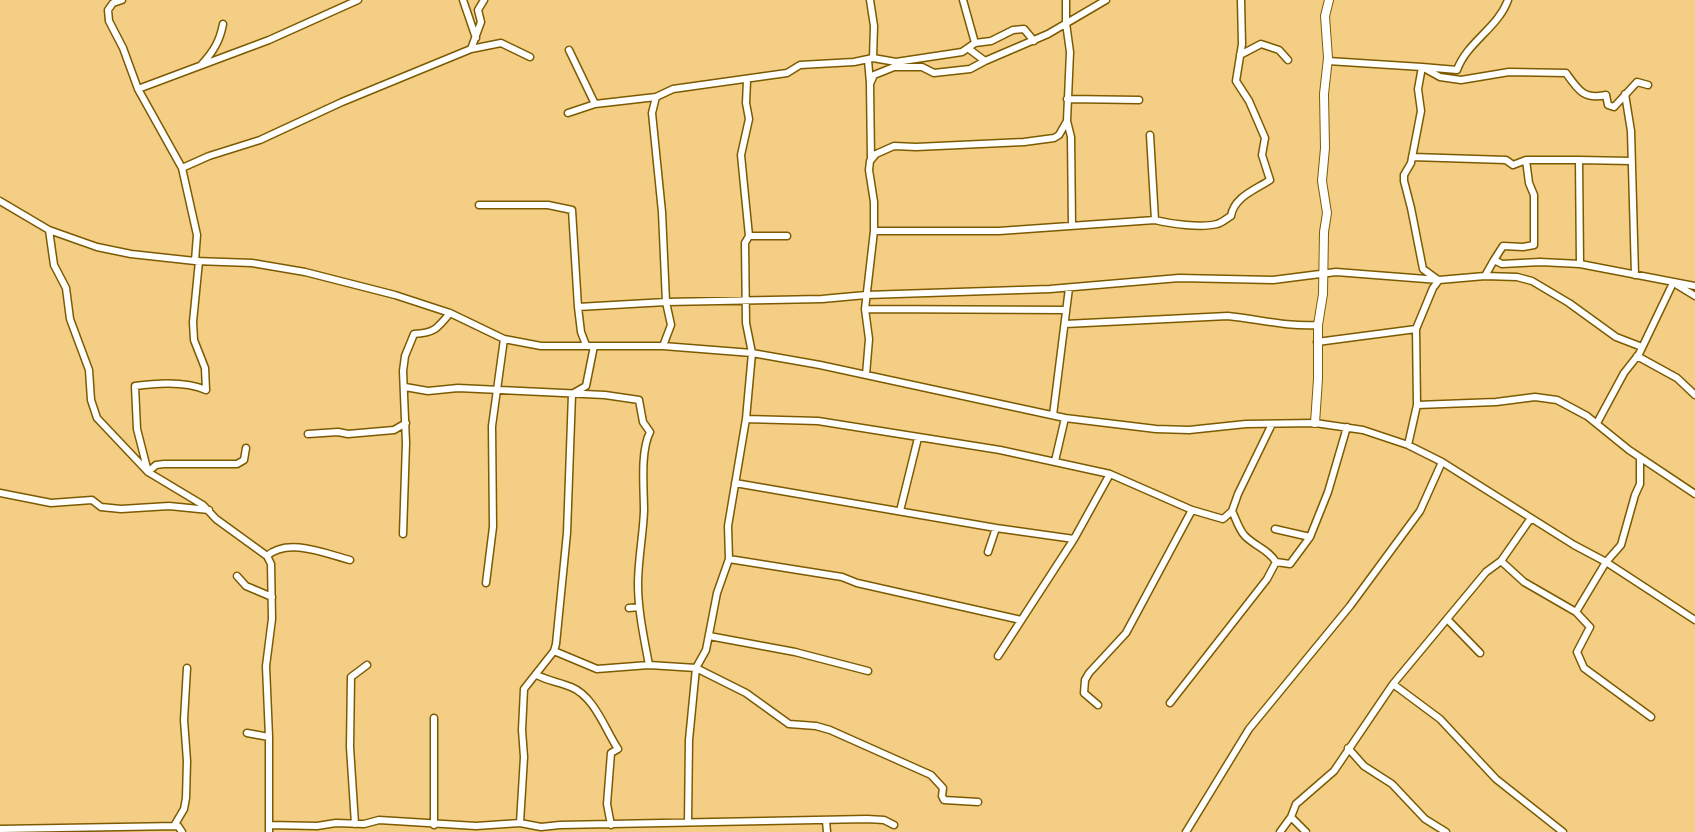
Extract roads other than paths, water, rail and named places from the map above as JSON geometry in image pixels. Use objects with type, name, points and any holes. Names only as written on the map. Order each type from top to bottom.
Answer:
[{"type":"street","points":[[122,0],[113,3],[108,10],[109,21],[123,48],[138,89],[182,168],[197,235],[193,322],[194,340],[205,368],[206,390],[196,386],[150,384],[134,386],[139,437],[148,472]]},
{"type":"street","points":[[138,89],[269,40],[358,0]]},
{"type":"street","points":[[463,0],[476,38]]},
{"type":"street","points":[[471,49],[480,22],[478,10],[484,0]]},
{"type":"street","points":[[866,375],[869,339],[865,309],[874,231],[874,202],[869,170],[872,159],[870,59],[874,26],[870,0]]},
{"type":"street","points":[[964,0],[975,43]]},
{"type":"street","points":[[1066,0],[1066,23],[1070,52],[1067,121],[1072,145],[1072,225]]},
{"type":"street","points":[[870,84],[874,75],[894,67],[922,67],[934,73],[970,69],[1034,41],[1106,0]]},
{"type":"street","points":[[874,231],[990,231],[1155,220],[1173,224],[1218,224],[1231,216],[1232,209],[1237,202],[1270,180],[1262,155],[1266,138],[1249,101],[1236,81],[1240,55],[1241,0]]},
{"type":"street","points":[[1315,423],[1318,379],[1317,342],[1327,213],[1322,181],[1325,148],[1324,94],[1328,61],[1325,16],[1329,0]]},
{"type":"street","points":[[1328,61],[1422,66],[1457,70],[1465,54],[1492,25],[1508,0]]},
{"type":"street","points":[[200,66],[214,50],[221,37],[223,24]]},
{"type":"street","points":[[568,113],[595,104],[656,97],[673,89],[747,81],[787,73],[800,65],[870,59],[896,62],[969,49],[975,43],[991,41],[1013,30],[1024,30],[1034,41]]},
{"type":"street","points":[[182,168],[209,156],[260,140],[342,102],[471,49],[501,43],[530,57]]},
{"type":"street","points":[[1240,55],[1261,44],[1279,50],[1288,60]]},
{"type":"street","points":[[969,49],[985,61]]},
{"type":"street","points":[[569,50],[595,104]]},
{"type":"street","points":[[1422,66],[1440,77],[1461,80],[1509,72],[1566,73],[1579,92],[1595,98],[1606,95],[1608,104],[1614,107],[1637,82],[1648,85]]},
{"type":"street","points":[[1422,66],[1418,89],[1421,111],[1412,157],[1404,181],[1423,269],[1439,280]]},
{"type":"street","points":[[688,822],[689,740],[696,668],[706,650],[717,593],[729,559],[728,526],[746,419],[752,353],[746,323],[745,243],[749,236],[741,155],[742,142],[749,119],[746,103],[747,81]]},
{"type":"street","points":[[1625,94],[1631,131],[1635,275]]},
{"type":"street","points":[[656,97],[652,113],[662,212],[666,302],[671,325],[663,346]]},
{"type":"street","points":[[1067,99],[1139,100]]},
{"type":"street","points":[[872,159],[876,154],[894,146],[916,148],[1024,142],[1054,138],[1059,135],[1067,121]]},
{"type":"street","points":[[1150,135],[1155,220]]},
{"type":"street","points":[[1412,157],[1506,160],[1513,164],[1526,160],[1631,161]]},
{"type":"street","points":[[1485,276],[1503,246],[1524,247],[1534,245],[1534,196],[1529,183],[1526,160]]},
{"type":"street","points":[[1579,160],[1580,264]]},
{"type":"street","points":[[0,200],[49,230],[97,247],[131,254],[197,261],[252,263],[305,272],[395,295],[450,313],[504,339],[541,346],[663,346],[752,353],[866,375],[1065,418],[1156,430],[1198,430],[1246,424],[1315,423],[1347,427],[1408,445],[1442,462],[1606,562],[1695,620]]},
{"type":"street","points":[[479,205],[548,205],[572,210],[578,308],[581,332],[586,345]]},
{"type":"street","points":[[49,230],[54,265],[66,288],[70,319],[89,370],[90,394],[97,418],[148,472],[209,510],[216,519],[267,556],[272,572],[272,619],[266,666],[269,737],[269,829],[356,824],[379,820],[477,829],[520,823],[542,830],[560,825],[688,822],[876,820],[894,825]]},
{"type":"street","points":[[749,236],[787,236]]},
{"type":"street","points":[[1494,260],[1502,264],[1540,262],[1580,264],[1695,286]]},
{"type":"street","points":[[578,308],[666,302],[822,299],[866,295],[1069,288],[1179,278],[1273,280],[1336,272],[1439,280],[1485,276],[1517,277],[1532,281],[1569,303],[1616,337],[1642,348]]},
{"type":"street","points":[[1408,445],[1417,405],[1416,329],[1433,288],[1439,280]]},
{"type":"street","points":[[1674,283],[1695,296]]},
{"type":"street","points":[[1597,423],[1624,373],[1642,348],[1674,283]]},
{"type":"street","points":[[1053,415],[1069,288]]},
{"type":"street","points":[[865,309],[1066,310]]},
{"type":"street","points":[[403,534],[406,423],[405,356],[414,334],[431,332],[450,313]]},
{"type":"street","points":[[1065,324],[1228,316],[1254,318],[1298,326],[1318,325]]},
{"type":"street","points":[[1317,342],[1416,329]]},
{"type":"street","points":[[486,584],[493,527],[492,426],[504,339]]},
{"type":"street","points":[[572,394],[586,386],[594,346]]},
{"type":"street","points":[[1637,356],[1677,378],[1695,395]]},
{"type":"street","points":[[405,387],[428,391],[458,388],[498,392],[572,394],[640,400],[644,422],[650,432],[645,441],[643,472],[644,527],[638,583],[639,606],[649,665]]},
{"type":"street","points":[[520,823],[524,757],[523,694],[526,684],[537,675],[554,652],[566,543],[572,394]]},
{"type":"street","points":[[1417,405],[1546,398],[1568,406],[1597,423],[1640,458],[1695,494]]},
{"type":"street","points":[[1055,461],[1065,418]]},
{"type":"street","points":[[746,419],[818,421],[1000,450],[1055,461],[1110,474],[1192,510],[1223,519],[1232,510],[1272,424]]},
{"type":"street","points":[[308,434],[338,432],[348,434],[394,430],[406,423]]},
{"type":"street","points":[[1232,510],[1244,534],[1254,543],[1265,549],[1276,562],[1290,564],[1310,537],[1328,492],[1347,427]]},
{"type":"street","points":[[900,511],[918,438]]},
{"type":"street","points":[[148,472],[156,465],[164,464],[237,464],[244,460],[246,448]]},
{"type":"street","points":[[1576,612],[1606,562],[1621,544],[1634,495],[1640,484],[1640,458]]},
{"type":"street","points":[[1186,832],[1249,729],[1350,606],[1420,511],[1442,462]]},
{"type":"street","points":[[998,656],[1074,539],[1110,474]]},
{"type":"street","points":[[735,484],[996,528],[1074,539]]},
{"type":"street","points":[[0,493],[51,503],[92,500],[101,507],[169,506],[209,510]]},
{"type":"street","points":[[1098,705],[1084,693],[1085,680],[1103,656],[1126,633],[1192,510]]},
{"type":"street","points":[[1280,832],[1291,817],[1296,804],[1334,771],[1393,684],[1486,572],[1501,561],[1531,518]]},
{"type":"street","points":[[988,552],[996,528]]},
{"type":"street","points":[[1275,529],[1310,537]]},
{"type":"street","points":[[267,556],[273,551],[282,548],[297,548],[350,560]]},
{"type":"street","points":[[729,559],[842,577],[857,583],[1021,620]]},
{"type":"street","points":[[1501,561],[1524,582],[1576,612],[1590,626],[1577,652],[1584,668],[1651,717]]},
{"type":"street","points":[[1170,703],[1267,579],[1276,562]]},
{"type":"street","points":[[237,576],[246,586],[272,597]]},
{"type":"street","points":[[629,608],[639,606]]},
{"type":"street","points":[[1447,619],[1480,653]]},
{"type":"street","points":[[709,636],[795,652],[868,671]]},
{"type":"street","points":[[554,652],[597,669],[649,665],[696,668],[746,693],[789,724],[816,726],[830,730],[931,775],[943,788],[942,796],[944,800],[978,802]]},
{"type":"street","points":[[356,824],[350,747],[352,677],[367,665]]},
{"type":"street","points":[[174,826],[184,809],[186,798],[187,761],[184,720],[187,668]]},
{"type":"street","points":[[537,675],[548,682],[570,687],[580,693],[599,712],[605,727],[618,749],[611,753],[607,804],[611,825]]},
{"type":"street","points":[[1393,684],[1440,719],[1496,779],[1563,832]]},
{"type":"street","points":[[434,718],[434,824]]},
{"type":"street","points":[[247,733],[269,737]]},
{"type":"street","points":[[1348,748],[1364,766],[1386,780],[1425,819],[1446,832]]},
{"type":"street","points":[[1291,817],[1306,832]]},
{"type":"street","points":[[826,821],[828,832]]},
{"type":"street","points":[[0,829],[178,826],[182,832]]}]
